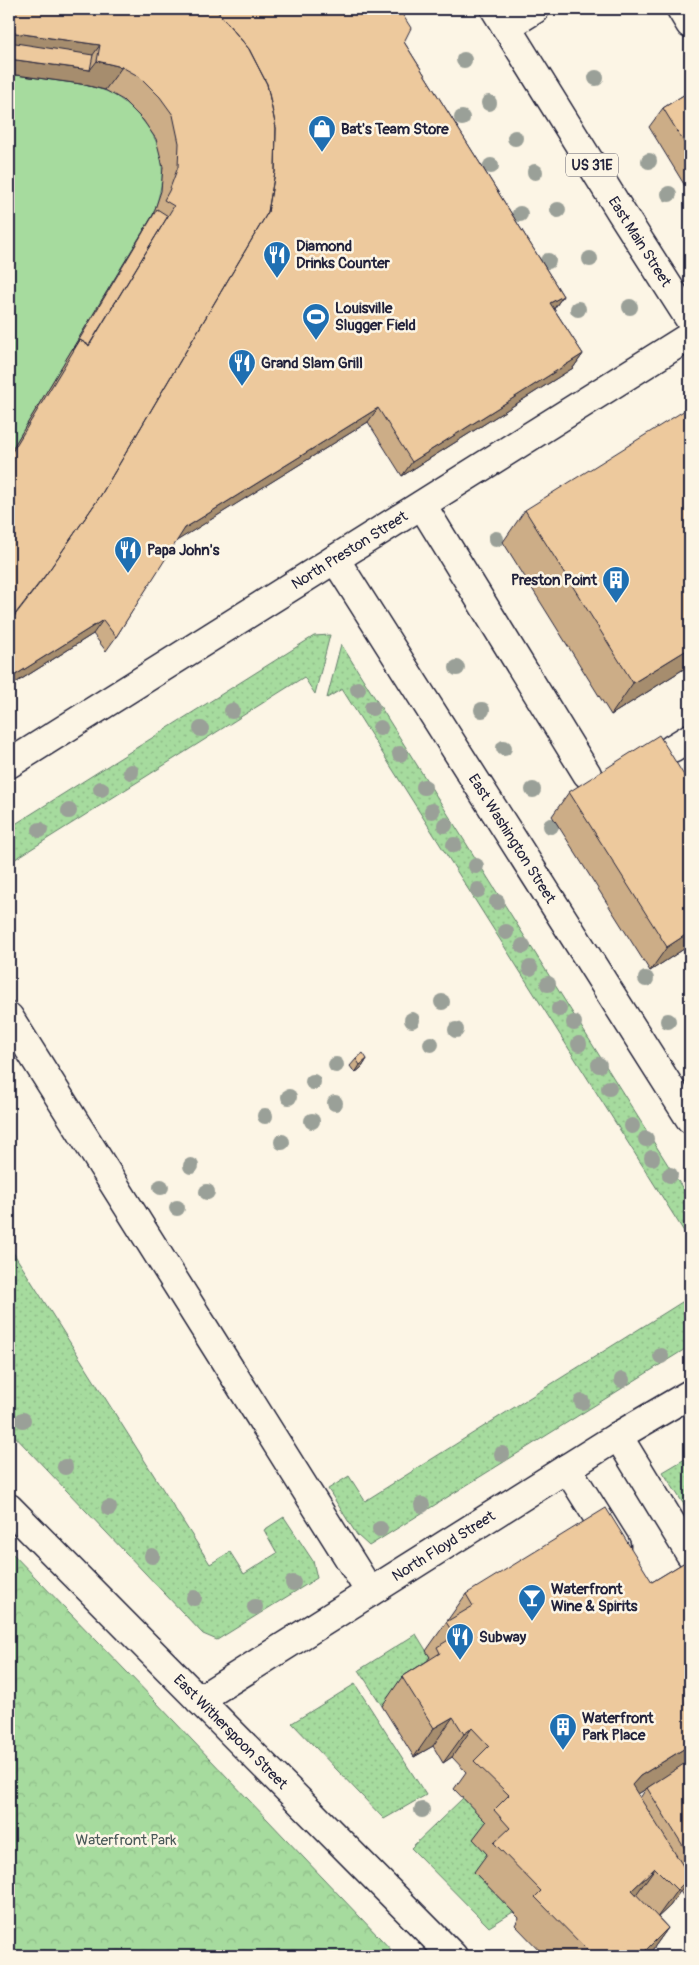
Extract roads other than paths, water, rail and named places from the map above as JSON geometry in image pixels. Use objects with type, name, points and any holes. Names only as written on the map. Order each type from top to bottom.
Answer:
[{"type":"street","points":[[501,18],[535,9]]},
{"type":"street","points":[[681,9],[690,24]]},
{"type":"street","name":"East Main Street","points":[[501,18],[690,320]]},
{"type":"street","name":"North Preston Street","points":[[9,764],[690,336]]},
{"type":"street","points":[[422,505],[587,774]]},
{"type":"street","name":"East Washington Street","points":[[335,559],[690,1119]]},
{"type":"street","points":[[9,1017],[370,1592]]},
{"type":"street","name":"North Floyd Street","points":[[199,1700],[618,1436],[690,1394]]},
{"type":"street","points":[[618,1436],[690,1554]]},
{"type":"street","points":[[567,1468],[629,1567]]},
{"type":"street","name":"East Witherspoon Street","points":[[9,1508],[453,1956]]},
{"type":"place","name":"Bat's Team Store","points":[[322,153]]},
{"type":"place","name":"Diamond Drinks Counter","points":[[277,279]]},
{"type":"place","name":"Louisville Slugger Field","points":[[316,341]]},
{"type":"place","name":"Grand Slam Grill","points":[[242,387]]},
{"type":"place","name":"Papa John's","points":[[128,574]]},
{"type":"place","name":"Preston Point","points":[[616,604]]},
{"type":"place","name":"Waterfront Wine & Spirits","points":[[532,1622]]},
{"type":"place","name":"Subway","points":[[460,1661]]},
{"type":"place","name":"Waterfront Park Place","points":[[563,1751]]},
{"type":"park label","name":"Waterfront Park","points":[[126,1840]]}]
